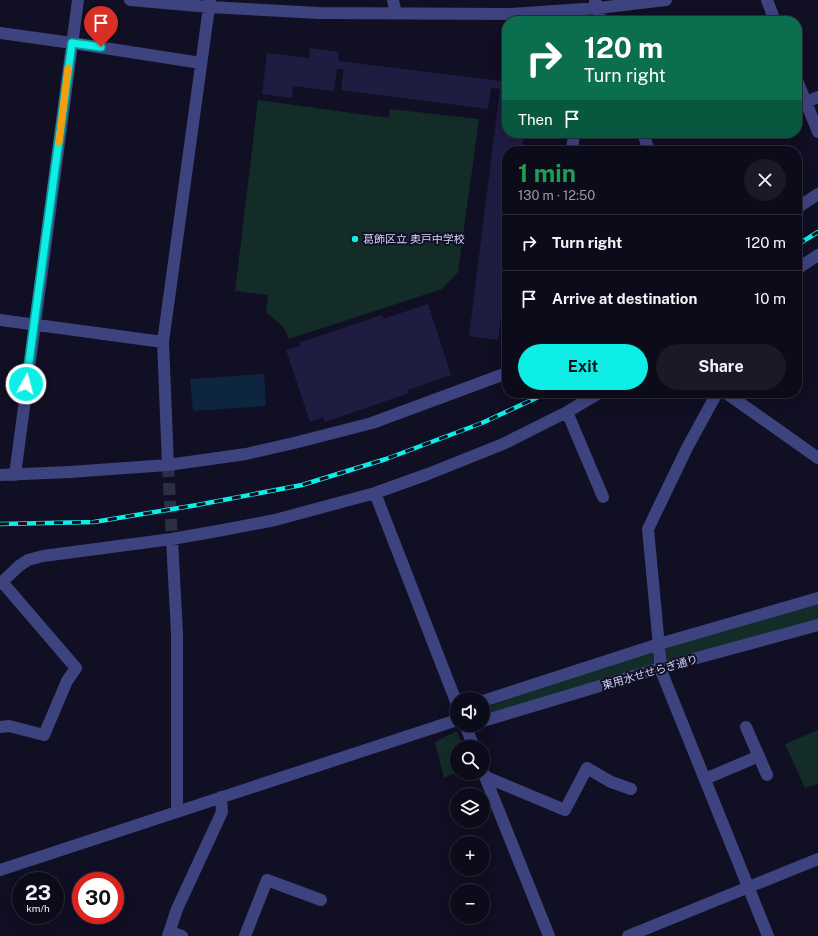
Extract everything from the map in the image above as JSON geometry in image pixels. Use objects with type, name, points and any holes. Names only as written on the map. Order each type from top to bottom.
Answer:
[{"type":"street","points":[[15,475],[78,0]]},
{"type":"street","points":[[130,0],[210,4],[319,13],[396,14],[512,14],[596,4],[666,0]]},
{"type":"street","points":[[393,0],[396,14]]},
{"type":"street","points":[[767,0],[773,16]]},
{"type":"street","points":[[168,465],[163,342],[210,4]]},
{"type":"street","points":[[593,16],[596,4]]},
{"type":"street","points":[[596,4],[600,16]]},
{"type":"street","points":[[0,33],[201,63]]},
{"type":"street","points":[[802,92],[818,132]]},
{"type":"street","points":[[806,102],[818,97]]},
{"type":"street","points":[[802,205],[818,194]]},
{"type":"street","points":[[802,266],[818,255]]},
{"type":"street","points":[[0,320],[163,342]]},
{"type":"street","points":[[0,475],[168,465],[246,454],[372,423],[502,375]]},
{"type":"street","points":[[0,727],[9,726],[44,735],[67,681],[76,668],[1,583],[19,566],[28,560],[43,556],[172,539],[275,520],[375,493],[428,474],[503,444],[567,412],[591,398]]},
{"type":"street","points":[[714,398],[687,448],[648,529],[660,668],[768,936]]},
{"type":"street","points":[[733,398],[818,458]]},
{"type":"street","points":[[567,412],[603,497]]},
{"type":"street","points":[[375,493],[452,692]]},
{"type":"street","points":[[172,539],[176,634],[177,812]]},
{"type":"street","points":[[490,699],[659,644],[818,598]]},
{"type":"street","name":"東用水せせらぎ通り","points":[[490,719],[660,668],[818,625]]},
{"type":"street","points":[[0,870],[450,722]]},
{"type":"street","points":[[746,727],[767,775]]},
{"type":"street","points":[[705,779],[759,756]]},
{"type":"street","points":[[490,777],[565,810],[587,768],[611,782],[632,789]]},
{"type":"street","points":[[486,780],[549,936]]},
{"type":"street","points":[[182,936],[169,934],[177,908],[222,812],[221,797]]},
{"type":"street","points":[[628,936],[818,859]]},
{"type":"street","points":[[245,936],[267,880],[321,900]]},
{"type":"green space","points":[[258,100],[389,118],[390,109],[479,119],[458,272],[442,289],[289,339],[284,328],[266,312],[268,295],[235,291]]},
{"type":"green space","points":[[818,603],[818,623],[662,666],[662,648]]},
{"type":"green space","points":[[659,649],[659,666],[490,720],[490,706]]},
{"type":"green space","points":[[818,730],[818,786],[817,784],[805,788],[785,744]]},
{"type":"green space","points":[[455,732],[457,732],[460,740],[450,740],[450,775],[444,778],[435,742]]},
{"type":"water","points":[[264,374],[266,406],[193,411],[190,379]]},
{"type":"building","points":[[310,48],[339,52],[338,61],[500,81],[502,69],[502,138],[523,138],[523,146],[502,146],[502,309],[498,340],[469,336],[500,89],[491,88],[488,109],[341,90],[344,69],[337,69],[334,91],[293,86],[292,98],[262,94],[267,53],[309,58]]},
{"type":"building","points":[[428,304],[451,375],[408,390],[409,393],[325,422],[323,417],[310,422],[286,350],[300,346],[299,343],[382,315],[383,319]]},
{"type":"tunnel","points":[[168,465],[172,539]]},
{"type":"railway","points":[[802,242],[818,232]]},
{"type":"railway","points":[[0,524],[94,522],[197,505],[302,485],[386,459],[482,423],[536,398]]},
{"type":"slow traffic","points":[[59,142],[68,68]]},
{"type":"place","name":"葛飾区立 奥戸中学校","points":[[355,239]]},
{"type":"route","points":[[26,384],[72,43],[101,47]]}]
